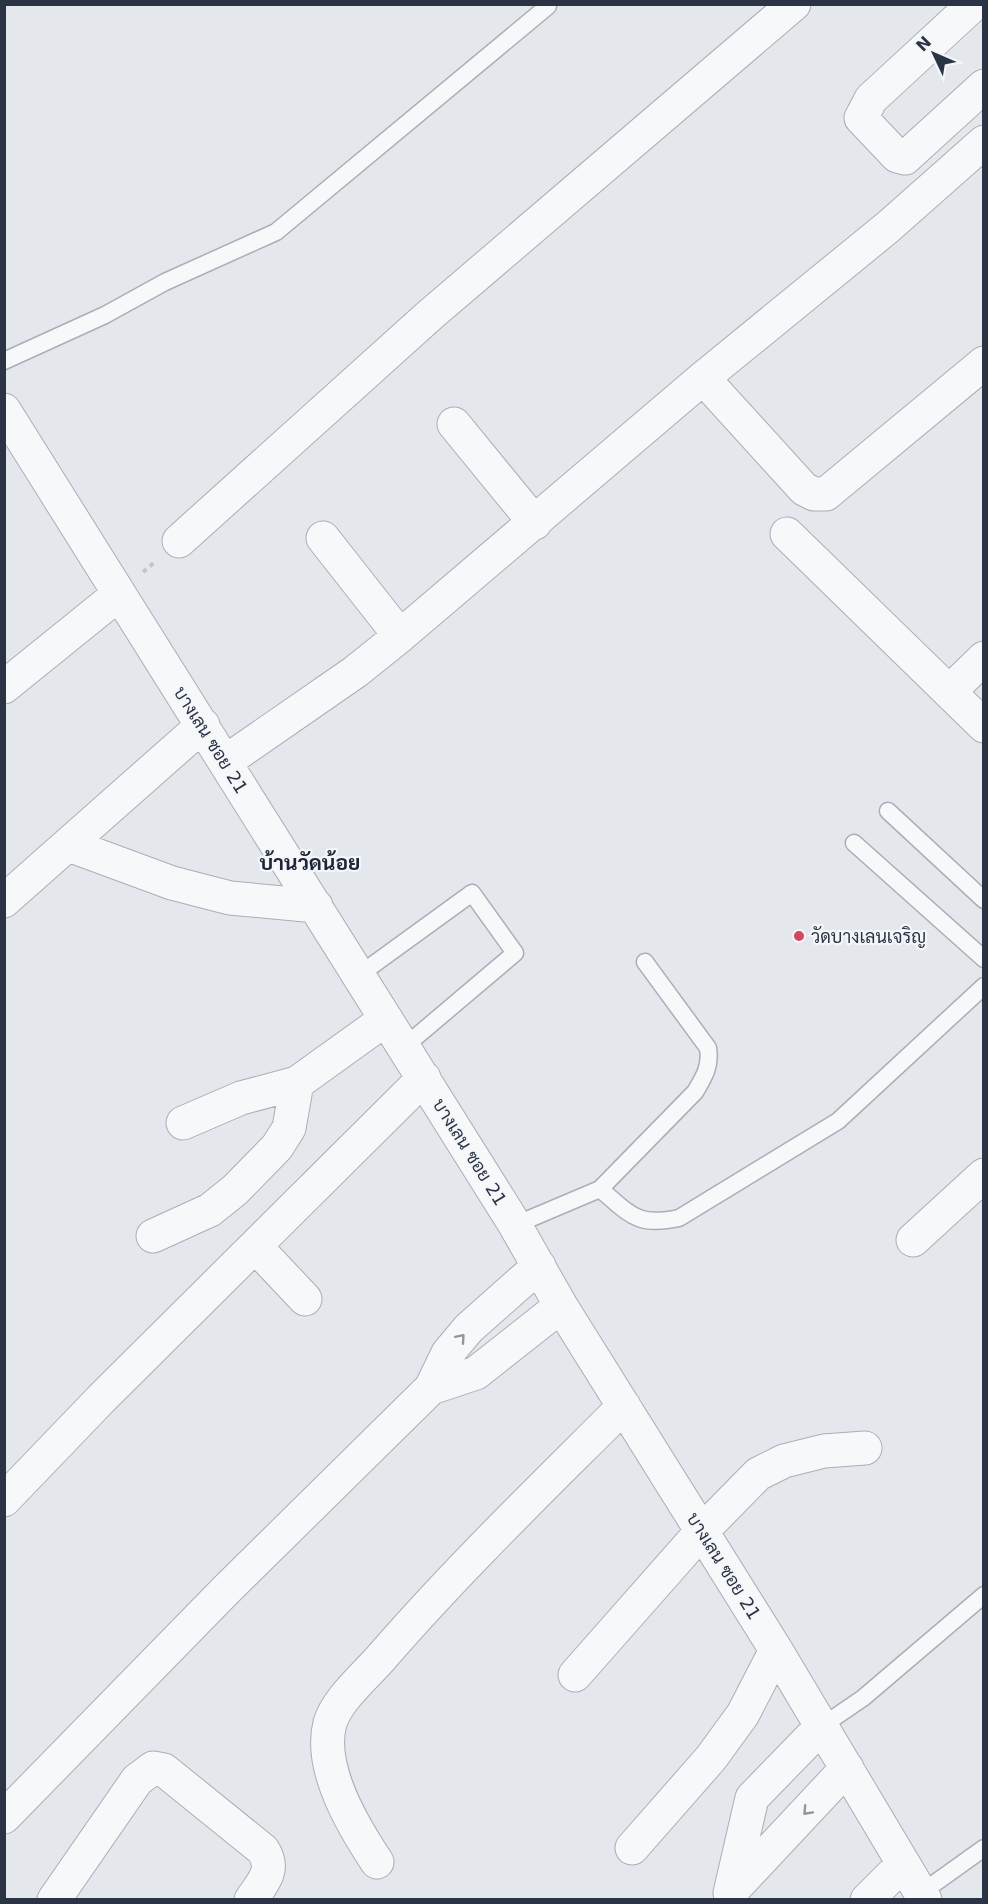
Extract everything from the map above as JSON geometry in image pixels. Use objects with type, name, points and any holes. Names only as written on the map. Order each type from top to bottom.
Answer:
[{"type":"street","points":[[179,541],[429,315],[794,4]]},
{"type":"street","points":[[974,4],[872,99],[861,118],[897,156],[905,158],[984,86]]},
{"type":"street","points":[[225,762],[355,672],[400,636],[704,378],[888,227],[984,141]]},
{"type":"street","points":[[704,378],[804,489],[814,495],[826,494],[984,363]]},
{"type":"street","name":"บางเลน ซอย 21","points":[[4,410],[515,1225],[561,1306],[776,1650],[923,1896]]},
{"type":"street","points":[[454,424],[535,523]]},
{"type":"street","points":[[787,534],[984,726]]},
{"type":"street","points":[[323,538],[400,636]]},
{"type":"street","points":[[4,687],[119,594]]},
{"type":"street","points":[[949,692],[984,658]]},
{"type":"street","points":[[4,901],[203,725]]},
{"type":"street","points":[[69,845],[172,883],[220,896],[316,906]]},
{"type":"street","points":[[183,1123],[241,1098],[297,1083],[386,1018]]},
{"type":"street","points":[[4,1500],[101,1399],[424,1078]]},
{"type":"street","points":[[153,1236],[210,1210],[235,1190],[277,1147],[289,1128],[297,1083]]},
{"type":"street","points":[[913,1240],[984,1175]]},
{"type":"street","points":[[256,1247],[305,1299]]},
{"type":"street","points":[[4,1817],[176,1641],[431,1388],[448,1353],[469,1328],[538,1266]]},
{"type":"street","points":[[431,1388],[476,1373],[561,1306]]},
{"type":"street","points":[[377,1862],[358,1833],[327,1757],[331,1721],[346,1698],[424,1608],[624,1406]]},
{"type":"street","points":[[575,1675],[702,1531],[758,1474],[784,1461],[824,1451],[865,1448]]},
{"type":"street","points":[[632,1848],[711,1758],[743,1714],[776,1650]]},
{"type":"street","points":[[728,1896],[752,1798],[822,1726]]},
{"type":"street","points":[[54,1899],[137,1780],[153,1768],[164,1770],[263,1850],[270,1860],[270,1872],[251,1899]]},
{"type":"street","points":[[728,1896],[847,1768]]},
{"type":"street","points":[[867,1899],[903,1864]]},
{"type":"lane","points":[[4,361],[105,315],[165,282],[276,232],[548,6]]},
{"type":"lane","points":[[888,810],[984,900]]},
{"type":"lane","points":[[854,843],[984,958]]},
{"type":"lane","points":[[359,975],[472,893],[515,953],[404,1047]]},
{"type":"lane","points":[[515,1225],[600,1189],[695,1092],[710,1062],[708,1048],[645,962]]},
{"type":"lane","points":[[600,1189],[638,1219],[654,1223],[679,1218],[838,1121],[984,986]]},
{"type":"lane","points":[[822,1726],[863,1698],[984,1594]]},
{"type":"lane","points":[[923,1896],[984,1848]]},
{"type":"path","points":[[119,594],[179,541]]},
{"type":"place","name":"วัดบางเลนเจริญ","points":[[799,936]]},
{"type":"district","name":"บ้านวัดน้อย","points":[[310,863]]}]
